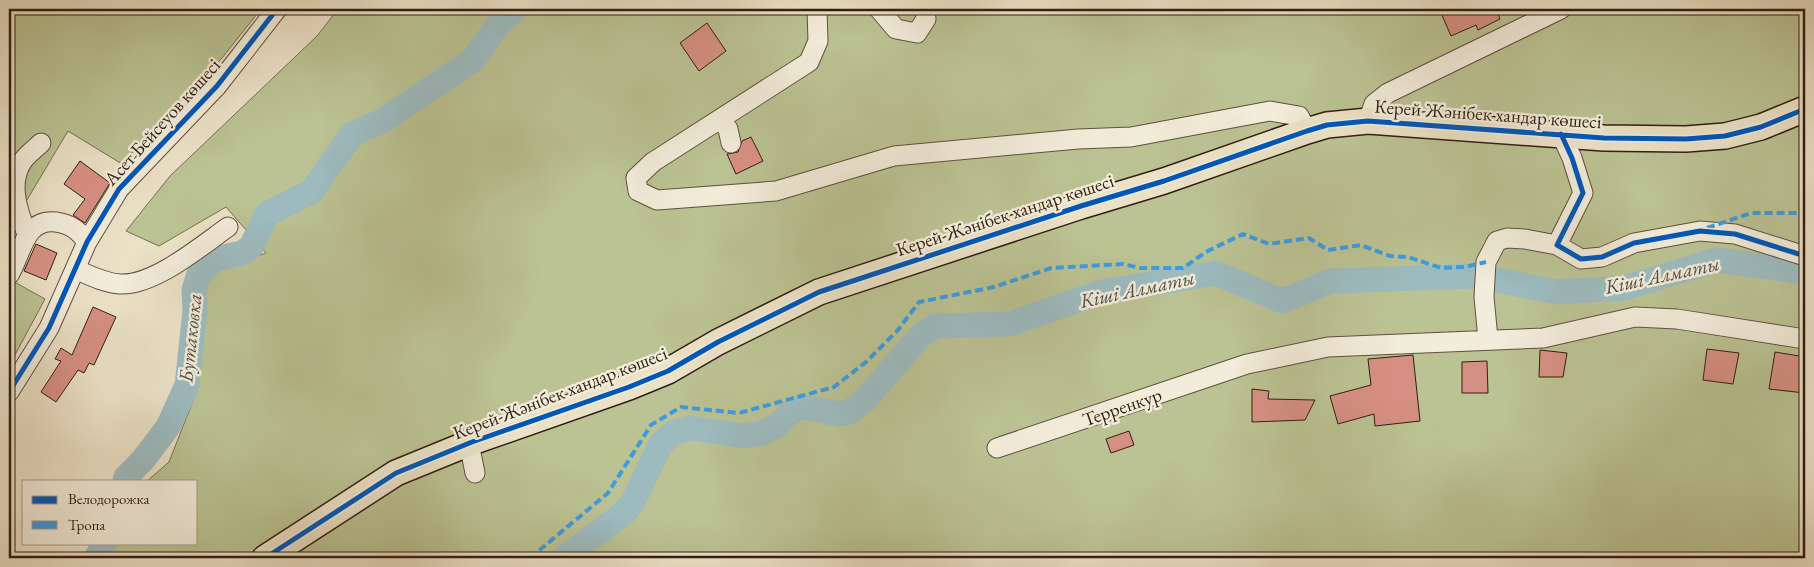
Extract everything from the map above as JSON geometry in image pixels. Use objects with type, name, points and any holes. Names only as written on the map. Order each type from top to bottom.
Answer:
[{"type":"main road","name":"Керей-Жәнібек хандар көшесі","points":[[265,558],[396,473],[469,443],[629,387],[668,371],[718,342],[819,292],[1081,206],[1164,181],[1327,125],[1368,120],[1645,140],[1725,136],[1761,127],[1805,109]]},
{"type":"street","name":"Асет Бейсеуов көшесі","points":[[9,392],[49,328],[87,242],[119,189],[218,86],[277,9]]},
{"type":"street","points":[[817,9],[818,41],[808,62],[652,162],[636,178],[638,191],[657,200],[776,191],[894,156],[1131,137],[1270,111],[1298,116],[1307,131]]},
{"type":"street","points":[[880,9],[896,28],[917,33],[926,19],[925,9]]},
{"type":"street","points":[[1368,120],[1374,104],[1388,93],[1561,9]]},
{"type":"street","points":[[720,119],[728,129],[731,143]]},
{"type":"street","points":[[1557,245],[1583,193],[1572,158],[1561,134]]},
{"type":"street","points":[[27,234],[19,215],[14,183],[22,162],[42,143]]},
{"type":"street","points":[[9,275],[27,234],[34,226],[49,221],[65,223],[78,230],[87,242]]},
{"type":"street","points":[[75,269],[121,284],[148,278],[167,270],[228,227]]},
{"type":"street","points":[[1488,339],[1484,297],[1486,262],[1497,241],[1507,238],[1557,245],[1581,259],[1602,257],[1634,243],[1700,231],[1735,234],[1805,256]]},
{"type":"street","name":"Терренкур","points":[[997,448],[1247,364],[1328,346],[1542,338],[1635,318],[1677,319],[1805,339]]},
{"type":"street","points":[[469,443],[475,474]]},
{"type":"green space","points":[[9,9],[261,9],[222,58],[122,164],[68,131],[9,230]]},
{"type":"green space","points":[[338,9],[1805,9],[1805,558],[110,558],[116,544],[198,544],[198,480],[148,480],[169,462],[196,393],[198,320],[206,274],[266,253],[226,207],[159,246],[126,231],[170,176],[317,36]]},
{"type":"green space","points":[[9,279],[45,299],[9,366]]},
{"type":"building","points":[[1451,9],[1496,9],[1500,19],[1478,30],[1476,25],[1451,36],[1441,13]]},
{"type":"building","points":[[707,23],[726,51],[699,71],[680,43]]},
{"type":"building","points":[[751,137],[763,161],[736,174],[727,154],[738,152],[742,141]]},
{"type":"building","points":[[80,161],[110,183],[85,223],[73,215],[85,199],[64,184]]},
{"type":"building","points":[[36,244],[57,253],[46,280],[24,271]]},
{"type":"building","points":[[93,307],[116,317],[94,365],[89,363],[84,373],[78,370],[56,402],[41,392],[61,361],[55,359],[61,348],[72,355]]},
{"type":"building","points":[[1707,349],[1739,353],[1733,384],[1703,380]]},
{"type":"building","points":[[1540,350],[1567,353],[1563,377],[1539,377]]},
{"type":"building","points":[[1775,352],[1805,357],[1805,393],[1769,389]]},
{"type":"building","points":[[1413,355],[1420,421],[1375,426],[1374,414],[1338,424],[1330,396],[1371,385],[1368,359]]},
{"type":"building","points":[[1487,361],[1488,393],[1462,393],[1462,362]]},
{"type":"building","points":[[1252,389],[1269,391],[1268,399],[1315,400],[1305,420],[1252,422]]},
{"type":"building","points":[[1129,431],[1134,445],[1111,453],[1106,439]]},
{"type":"waterway","name":"Бутаковка","points":[[125,480],[168,427],[187,385],[195,311],[194,290],[199,274],[215,259],[242,253],[251,247],[267,214],[312,191],[352,134],[382,121],[473,60],[498,25],[515,9]]},
{"type":"waterway","name":"Кіші Алматы","points":[[564,558],[624,513],[633,502],[660,445],[673,433],[690,428],[744,436],[760,434],[778,425],[792,411],[803,407],[839,414],[850,412],[866,399],[920,336],[935,326],[1010,324],[1101,292],[1215,273],[1282,301],[1331,281],[1477,276],[1556,292],[1625,288],[1716,260],[1805,272]]},
{"type":"waterway","name":"Бутаковка","points":[[96,558],[104,544]]},
{"type":"marked path","points":[[1707,228],[1751,213],[1805,213]]},
{"type":"marked path","points":[[530,558],[608,493],[651,425],[681,407],[739,413],[834,387],[866,362],[898,330],[919,302],[994,287],[1051,268],[1123,264],[1140,268],[1183,268],[1206,252],[1243,234],[1269,244],[1309,238],[1328,250],[1361,245],[1390,256],[1408,257],[1441,268],[1465,267],[1486,262]]},
{"type":"cycle path","points":[[9,392],[49,328],[87,242],[119,189],[217,86],[277,9]]},
{"type":"cycle path","points":[[265,558],[396,473],[472,442],[629,387],[668,371],[718,342],[819,292],[1081,206],[1164,181],[1327,125],[1368,121],[1604,138],[1686,139],[1725,136],[1761,127],[1805,109]]},
{"type":"cycle path","points":[[1561,134],[1572,158],[1583,193],[1557,245],[1581,259],[1602,257],[1634,243],[1700,231],[1735,234],[1805,256]]}]
